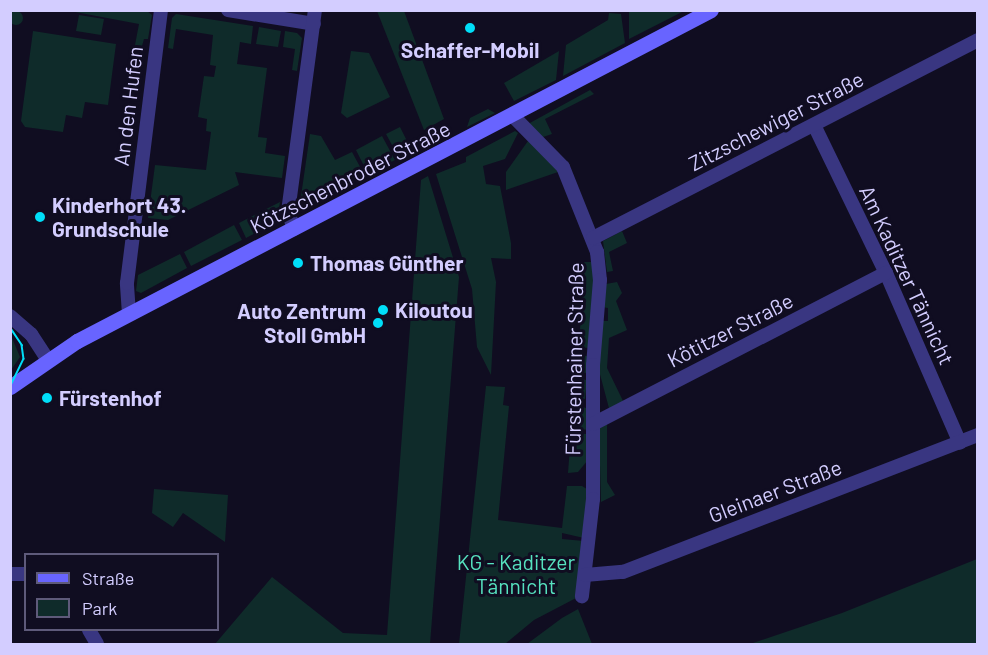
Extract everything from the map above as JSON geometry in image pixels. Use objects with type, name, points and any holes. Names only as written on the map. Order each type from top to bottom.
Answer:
[{"type":"street","name":"An den Hufen","points":[[129,314],[128,278],[161,10]]},
{"type":"street","points":[[228,10],[314,17],[288,212],[294,229]]},
{"type":"street","name":"Kötzschenbroder Straße","points":[[10,387],[47,359],[129,314],[711,10]]},
{"type":"street","name":"Zitzschewiger Straße","points":[[593,238],[978,40]]},
{"type":"street","name":"Fürstenhainer Straße","points":[[512,115],[563,166],[593,238],[600,280],[593,366],[593,499],[582,596]]},
{"type":"street","name":"Am Kaditzer Tännicht","points":[[813,125],[886,273],[960,443]]},
{"type":"street","name":"Kötitzer Straße","points":[[593,424],[886,273]]},
{"type":"street","points":[[10,316],[31,334],[47,359]]},
{"type":"street","name":"Gleinaer Straße","points":[[585,574],[623,572],[978,435]]},
{"type":"street","points":[[90,631],[97,645]]},
{"type":"green space","points":[[629,10],[684,11],[629,39]]},
{"type":"green space","points":[[16,11],[21,13],[23,18],[21,23],[16,25],[11,23],[9,18],[11,13]]},
{"type":"green space","points":[[70,11],[147,11],[152,15],[148,39],[144,39],[142,46],[135,45],[139,24]]},
{"type":"green space","points":[[377,11],[404,11],[444,119],[424,130]]},
{"type":"green space","points":[[609,13],[621,14],[625,43],[563,76],[566,45],[608,20]]},
{"type":"green space","points":[[176,14],[253,26],[251,44],[240,42],[237,64],[267,68],[258,137],[267,138],[265,153],[285,156],[282,178],[235,172],[239,185],[168,220],[148,218],[155,165],[206,170],[211,132],[206,131],[207,119],[198,117],[204,76],[214,77],[216,66],[210,65],[213,35],[176,29],[173,49],[168,48],[172,18]]},
{"type":"green space","points":[[79,15],[104,19],[101,35],[76,31]]},
{"type":"green space","points":[[259,27],[281,31],[278,47],[256,44]]},
{"type":"green space","points":[[33,31],[116,44],[108,105],[85,102],[82,118],[66,115],[63,132],[25,127],[21,121]]},
{"type":"green space","points":[[285,31],[297,33],[302,38],[297,71],[292,70],[295,49],[283,47]]},
{"type":"green space","points":[[351,51],[369,53],[390,97],[347,118],[341,113]]},
{"type":"green space","points":[[559,51],[556,80],[514,101],[504,83]]},
{"type":"green space","points":[[590,90],[594,94],[545,119],[552,134],[543,137],[528,124]]},
{"type":"green space","points":[[488,109],[495,113],[467,127],[470,118]]},
{"type":"green space","points":[[400,127],[412,151],[399,158],[386,134]]},
{"type":"green space","points":[[515,131],[518,133],[505,159],[483,166],[486,184],[500,186],[511,243],[511,259],[491,258],[496,282],[491,375],[477,347],[472,289],[436,174],[466,162],[466,157]]},
{"type":"green space","points":[[310,134],[321,136],[335,160],[352,152],[365,176],[305,207],[300,203]]},
{"type":"green space","points":[[382,136],[395,160],[368,174],[356,150]]},
{"type":"green space","points":[[528,141],[550,159],[558,172],[506,190],[506,172]]},
{"type":"green space","points":[[428,176],[459,277],[430,644],[215,644],[272,577],[343,633],[387,635],[421,180]]},
{"type":"green space","points":[[280,202],[277,222],[246,238],[239,223]]},
{"type":"green space","points":[[234,225],[242,240],[191,266],[184,252]]},
{"type":"green space","points":[[622,231],[627,243],[609,252],[613,271],[607,272],[603,241]]},
{"type":"green space","points":[[180,254],[187,268],[141,293],[136,291],[138,275]]},
{"type":"green space","points":[[584,262],[592,262],[594,280],[588,348],[579,347]]},
{"type":"green space","points":[[617,282],[622,293],[616,301],[627,330],[609,338],[607,368],[625,405],[610,412],[597,363],[601,321],[608,321],[608,308],[602,307],[606,284]]},
{"type":"green space","points":[[10,333],[20,357],[11,370],[10,370]]},
{"type":"green space","points":[[579,355],[587,356],[587,373],[578,372]]},
{"type":"green space","points":[[578,379],[587,380],[585,399],[576,398]]},
{"type":"green space","name":"KG - Kaditzer Tännicht","points":[[486,386],[505,387],[503,405],[509,406],[498,520],[562,528],[567,486],[582,486],[590,491],[584,538],[562,533],[562,539],[584,541],[578,597],[534,620],[505,644],[459,644]]},
{"type":"green space","points":[[575,405],[586,408],[587,430],[572,427]]},
{"type":"green space","points":[[607,424],[607,482],[615,495],[601,502],[599,428]]},
{"type":"green space","points":[[571,433],[586,434],[588,460],[578,472],[568,473]]},
{"type":"green space","points":[[154,489],[228,495],[225,542],[183,513],[173,527],[152,513]]},
{"type":"green space","points":[[977,559],[977,644],[750,644],[842,613]]},
{"type":"green space","points":[[578,609],[592,644],[527,644],[562,618]]},
{"type":"tram line","points":[[10,327],[22,345],[24,359],[10,388]]},
{"type":"place","name":"Schaffer-Mobil","points":[[470,28]]},
{"type":"place","name":"Kinderhort 43. Grundschule","points":[[40,217]]},
{"type":"place","name":"Thomas Günther","points":[[298,263]]},
{"type":"place","name":"Kiloutou","points":[[383,310]]},
{"type":"place","name":"Auto Zentrum Stoll GmbH","points":[[378,323]]},
{"type":"place","name":"Fürstenhof","points":[[47,398]]}]
